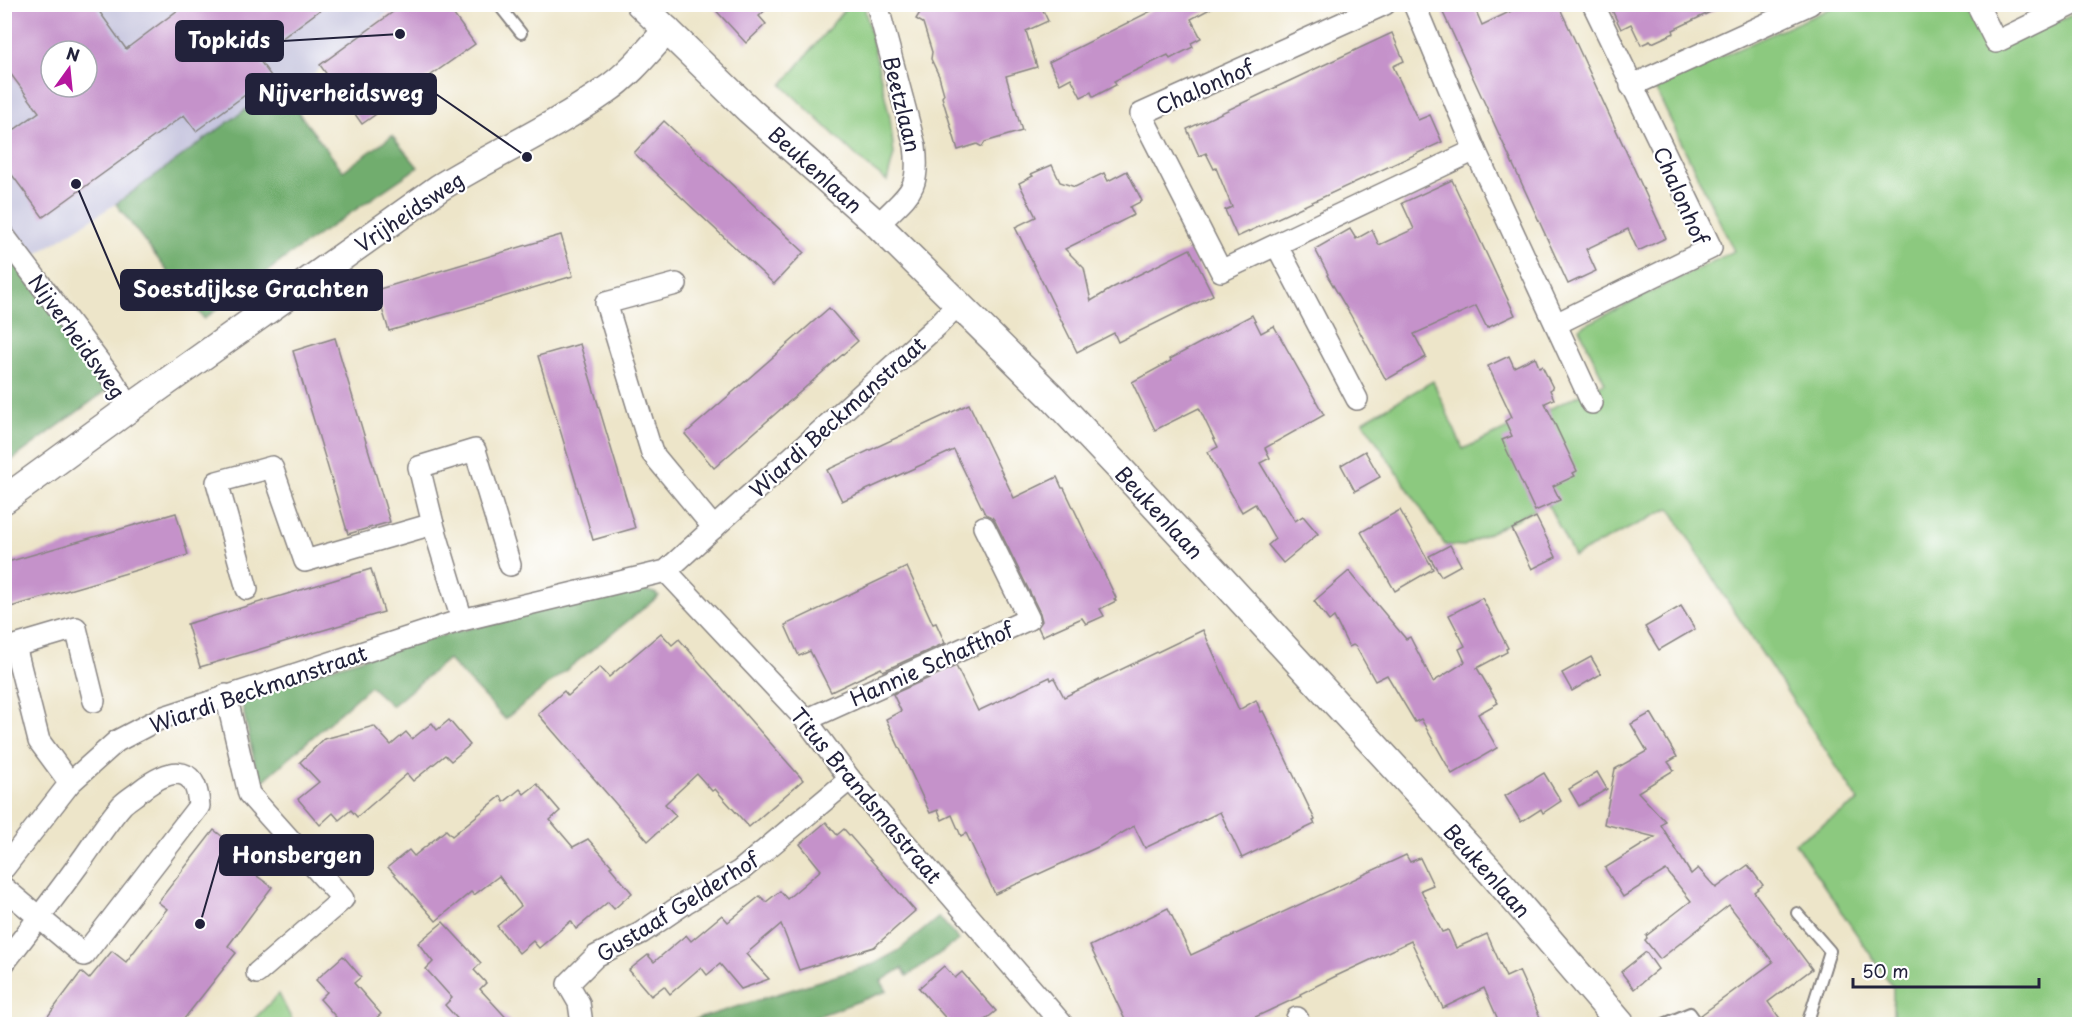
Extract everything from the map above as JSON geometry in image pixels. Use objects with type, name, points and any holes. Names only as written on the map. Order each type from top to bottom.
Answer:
[{"type":"street","name":"Beukenlaan","points":[[640,4],[749,110],[878,225],[1052,397],[1491,872],[1620,1024]]},
{"type":"street","name":"Beetzlaan","points":[[877,4],[915,146],[918,168],[912,191],[878,225]]},
{"type":"street","name":"Chalonhof","points":[[1385,4],[1141,114],[1221,271],[1475,150]]},
{"type":"street","points":[[1414,4],[1475,150],[1592,402]]},
{"type":"street","name":"Chalonhof","points":[[1556,324],[1711,248],[1593,4]]},
{"type":"street","points":[[1631,86],[1810,4]]},
{"type":"street","points":[[1977,4],[1996,42],[2074,4]]},
{"type":"street","name":"Vrijheidsweg","points":[[4,500],[129,408],[439,188],[475,165],[570,114],[607,90],[642,58],[667,30]]},
{"type":"street","name":"Nijverheidsweg","points":[[4,236],[112,379],[129,408]]},
{"type":"street","points":[[1277,246],[1357,399]]},
{"type":"street","points":[[676,284],[606,303],[652,453],[714,528]]},
{"type":"street","name":"Wiardi Beckmanstraat","points":[[4,868],[70,783],[117,741],[162,718],[226,695],[462,620],[666,571],[938,325],[959,303]]},
{"type":"street","points":[[462,620],[433,524],[419,467],[475,450],[510,565]]},
{"type":"street","points":[[247,589],[217,482],[272,467],[305,561],[433,524]]},
{"type":"street","name":"Hannie Schafthof","points":[[806,720],[1029,619],[984,527]]},
{"type":"street","name":"Titus Brandsmastraat","points":[[666,571],[806,720],[850,779],[1062,1024]]},
{"type":"street","points":[[70,783],[39,741],[15,646],[76,628],[94,701]]},
{"type":"street","points":[[226,695],[249,794],[343,899],[257,973]]},
{"type":"street","points":[[4,888],[40,916],[84,955],[199,806],[198,792],[192,781],[183,774],[172,773],[157,778],[123,804],[40,916],[4,963]]},
{"type":"street","name":"Gustaaf Gelderhof","points":[[582,1024],[579,1003],[567,984],[596,956],[641,933],[685,903],[740,872],[850,779]]},
{"type":"lane","points":[[498,4],[521,33]]},
{"type":"lane","points":[[1797,913],[1830,951],[1809,1018],[1814,1024]]},
{"type":"lane","points":[[1664,1024],[1690,1013],[1695,1020]]},
{"type":"shaded area","points":[[5,5],[398,5],[289,94],[5,274]]},
{"type":"green space","points":[[848,5],[864,5],[890,118],[894,154],[887,181],[865,164],[782,85]]},
{"type":"green space","points":[[1838,5],[1964,5],[1988,52],[2079,12],[2079,1018],[2067,1024],[1893,1024],[1893,988],[1795,843],[1859,801],[1717,585],[1670,508],[1574,556],[1547,503],[1464,546],[1445,545],[1363,421],[1433,381],[1463,449],[1605,383],[1579,328],[1734,251],[1654,86]]},
{"type":"green space","points":[[278,86],[343,171],[392,136],[418,167],[292,253],[204,319],[116,204]]},
{"type":"green space","points":[[11,257],[111,387],[5,465],[4,261]]},
{"type":"green space","points":[[630,586],[659,596],[505,719],[448,659],[392,706],[370,686],[263,781],[257,774],[240,695],[418,642]]},
{"type":"green space","points":[[939,917],[959,940],[907,976],[902,968],[881,981],[887,991],[796,1024],[681,1024],[874,964],[898,951]]},
{"type":"green space","points":[[279,994],[294,1024],[249,1024]]},
{"type":"building","points":[[4,4],[94,4],[126,49],[186,4],[328,4],[257,57],[271,76],[196,131],[184,115],[43,217],[4,164],[4,137],[39,112],[4,65]]},
{"type":"building","points":[[404,4],[446,4],[475,44],[362,124],[320,65]]},
{"type":"building","points":[[710,4],[772,4],[759,16],[766,24],[746,43]]},
{"type":"building","points":[[929,4],[1040,4],[1048,21],[1026,31],[1037,67],[1006,76],[1022,131],[985,142],[982,147],[977,144],[958,150],[942,97],[944,94],[939,76],[931,59],[932,52],[923,23],[916,19],[924,6]]},
{"type":"building","points":[[1165,4],[1219,4],[1191,19],[1201,38],[1191,43],[1193,47],[1170,59],[1168,55],[1124,76],[1114,81],[1116,85],[1093,97],[1091,92],[1081,97],[1071,78],[1060,84],[1049,62]]},
{"type":"building","points":[[1439,4],[1473,4],[1482,25],[1526,4],[1558,4],[1666,238],[1638,251],[1628,229],[1586,249],[1596,271],[1568,284]]},
{"type":"building","points":[[1609,4],[1727,4],[1673,30],[1674,33],[1652,43],[1650,41],[1641,45],[1631,24],[1621,29]]},
{"type":"building","points":[[1392,33],[1404,61],[1393,66],[1418,120],[1430,115],[1442,142],[1237,237],[1225,210],[1232,207],[1216,168],[1214,169],[1206,153],[1199,156],[1187,129]]},
{"type":"building","points":[[664,121],[804,252],[774,284],[634,153]]},
{"type":"building","points":[[1052,165],[1060,182],[1075,187],[1104,173],[1108,181],[1127,171],[1142,201],[1130,207],[1134,215],[1065,249],[1084,268],[1091,301],[1190,249],[1213,295],[1118,342],[1114,333],[1077,352],[1015,227],[1036,217],[1019,183],[1033,176],[1031,174]]},
{"type":"building","points":[[1452,180],[1515,315],[1487,328],[1476,306],[1414,334],[1426,357],[1386,380],[1327,275],[1315,249],[1350,229],[1356,239],[1372,230],[1379,245],[1414,229],[1402,203]]},
{"type":"building","points":[[561,235],[573,276],[389,331],[376,290]]},
{"type":"building","points":[[829,308],[858,341],[714,468],[685,434]]},
{"type":"building","points":[[1252,315],[1261,333],[1274,326],[1324,415],[1265,448],[1270,458],[1260,463],[1295,521],[1303,516],[1318,534],[1283,563],[1268,545],[1275,539],[1255,504],[1242,512],[1211,459],[1208,452],[1218,447],[1199,408],[1155,430],[1132,382]]},
{"type":"building","points":[[335,338],[390,522],[348,534],[293,351]]},
{"type":"building","points":[[580,344],[635,528],[593,540],[538,356]]},
{"type":"building","points":[[1509,356],[1514,367],[1535,357],[1539,367],[1542,366],[1553,388],[1550,390],[1554,399],[1545,403],[1577,471],[1573,473],[1575,476],[1553,486],[1560,500],[1535,511],[1502,440],[1512,436],[1505,421],[1512,417],[1488,366]]},
{"type":"building","points":[[969,404],[1014,498],[1057,477],[1116,598],[1114,599],[1116,601],[1100,609],[1104,616],[1086,624],[1082,618],[1042,636],[1038,627],[1042,621],[1040,613],[995,521],[985,514],[954,450],[842,501],[827,470]]},
{"type":"building","points":[[1365,451],[1380,477],[1355,491],[1341,465]]},
{"type":"building","points":[[1400,510],[1433,569],[1395,591],[1361,532]]},
{"type":"building","points":[[176,513],[188,555],[4,609],[4,563]]},
{"type":"building","points":[[1536,517],[1556,557],[1532,569],[1512,529]]},
{"type":"building","points":[[1450,545],[1461,565],[1441,576],[1429,556]]},
{"type":"building","points":[[907,567],[933,624],[936,623],[945,643],[883,671],[881,668],[831,692],[810,651],[799,656],[785,625]]},
{"type":"building","points":[[371,569],[384,612],[200,667],[187,624]]},
{"type":"building","points":[[1349,571],[1406,639],[1410,637],[1433,682],[1465,662],[1459,649],[1465,646],[1449,615],[1482,598],[1508,648],[1507,652],[1477,668],[1498,703],[1478,714],[1497,748],[1452,774],[1421,719],[1415,722],[1387,675],[1375,681],[1356,647],[1353,645],[1349,647],[1334,617],[1329,621],[1314,601]]},
{"type":"building","points":[[1681,606],[1695,629],[1659,650],[1645,627]]},
{"type":"building","points":[[1203,630],[1239,710],[1256,700],[1261,712],[1263,711],[1315,824],[1242,858],[1220,812],[1145,848],[1134,826],[1100,846],[995,894],[966,833],[961,836],[952,815],[942,820],[938,810],[930,813],[886,719],[901,711],[893,694],[956,666],[978,711],[1050,677],[1051,680],[1054,678],[1064,697]]},
{"type":"building","points":[[661,633],[672,645],[679,639],[803,780],[749,827],[715,789],[712,791],[697,774],[665,804],[676,816],[648,841],[538,714],[564,691],[568,696],[600,667],[609,677]]},
{"type":"building","points":[[1591,657],[1601,674],[1572,691],[1562,673]]},
{"type":"building","points":[[1651,713],[1677,757],[1668,762],[1674,770],[1638,792],[1665,821],[1661,825],[1691,874],[1698,868],[1716,888],[1748,865],[1763,885],[1754,892],[1812,969],[1768,1002],[1784,1024],[1701,1024],[1701,1015],[1773,962],[1729,905],[1660,959],[1645,940],[1646,936],[1691,901],[1666,870],[1623,897],[1605,868],[1655,837],[1604,824],[1615,769],[1647,751],[1631,724]]},
{"type":"building","points":[[449,720],[470,745],[451,761],[445,755],[413,781],[407,774],[357,817],[351,810],[339,820],[333,813],[320,825],[298,799],[319,782],[300,762],[324,739],[374,726],[391,745],[406,732],[412,739],[432,723],[437,730]]},
{"type":"building","points":[[1597,772],[1607,789],[1579,806],[1569,789]]},
{"type":"building","points":[[1544,773],[1561,801],[1543,813],[1541,809],[1521,822],[1505,796]]},
{"type":"building","points":[[537,784],[560,811],[550,820],[573,847],[588,839],[632,893],[614,909],[608,902],[576,929],[571,921],[539,948],[533,941],[519,953],[497,926],[521,906],[499,876],[474,895],[471,892],[436,921],[388,867],[409,850],[414,856],[446,830],[452,836],[501,796],[504,802],[520,789],[524,794]]},
{"type":"building","points":[[826,822],[837,835],[844,829],[915,911],[874,947],[799,970],[781,924],[746,954],[769,979],[741,989],[720,964],[707,975],[701,967],[670,994],[664,986],[651,996],[629,970],[648,955],[654,962],[686,935],[691,941],[722,915],[728,922],[760,896],[766,902],[780,891],[787,899],[821,870],[800,844]]},
{"type":"building","points":[[214,830],[263,868],[257,876],[272,887],[228,946],[236,953],[180,1024],[42,1024],[81,972],[89,979],[112,951],[126,962],[167,909],[158,902]]},
{"type":"building","points":[[1406,855],[1410,862],[1420,858],[1433,885],[1421,890],[1442,932],[1448,930],[1456,948],[1487,934],[1506,977],[1519,971],[1543,1024],[1500,1024],[1484,988],[1443,1008],[1411,941],[1253,1018],[1257,1024],[1127,1024],[1090,946],[1168,908],[1191,955]]},
{"type":"building","points":[[443,922],[481,963],[474,970],[486,983],[480,989],[512,1024],[462,1024],[445,1005],[452,998],[426,969],[433,962],[418,943]]},
{"type":"building","points":[[1646,952],[1658,969],[1634,989],[1621,972]]},
{"type":"building","points":[[343,956],[361,977],[354,983],[381,1014],[369,1024],[342,1024],[320,999],[327,992],[316,980]]},
{"type":"building","points":[[944,966],[955,978],[962,972],[996,1011],[980,1024],[951,1024],[919,988]]},
{"type":"place","name":"Topkids","points":[[400,34]]},
{"type":"place","name":"Nijverheidsweg","points":[[527,157]]},
{"type":"place","name":"Soestdijkse Grachten","points":[[76,184]]},
{"type":"place","name":"Honsbergen","points":[[200,924]]}]
